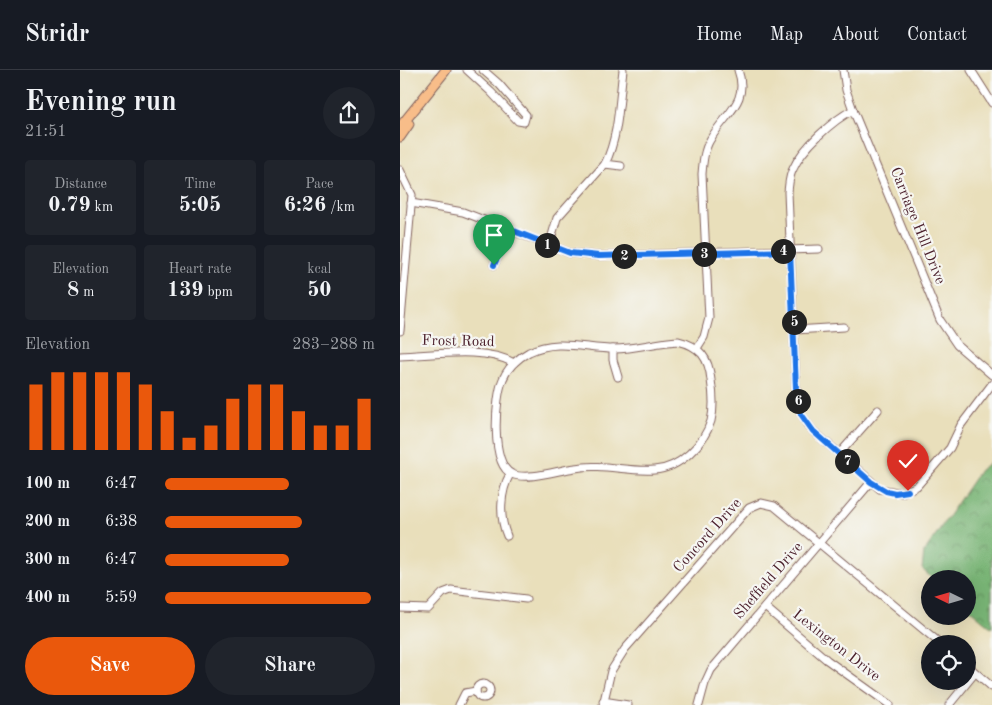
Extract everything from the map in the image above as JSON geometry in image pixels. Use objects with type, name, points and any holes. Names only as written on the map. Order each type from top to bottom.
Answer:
[{"type":"main road","points":[[400,127],[446,70]]},
{"type":"main road","points":[[400,137],[431,90]]},
{"type":"street","points":[[467,70],[492,92],[518,121],[524,122],[526,115],[499,84],[483,70]]},
{"type":"street","points":[[549,246],[560,213],[604,164],[615,136],[624,70]]},
{"type":"street","points":[[697,348],[708,326],[702,174],[704,155],[710,140],[738,101],[742,89],[738,70]]},
{"type":"street","name":"Carriage Hill Drive","points":[[843,70],[846,90],[853,110],[940,320],[957,345],[992,375]]},
{"type":"street","points":[[972,70],[992,103]]},
{"type":"street","points":[[853,110],[832,123],[793,168],[788,192],[796,388],[801,414],[813,431],[871,482],[886,491],[902,493],[917,486],[950,448],[961,425],[992,384]]},
{"type":"street","points":[[604,164],[621,166]]},
{"type":"street","points":[[400,170],[412,195],[400,331]]},
{"type":"street","points":[[400,178],[408,184]]},
{"type":"street","points":[[411,203],[464,212],[570,253],[599,256],[706,254],[819,248]]},
{"type":"street","points":[[494,265],[509,229]]},
{"type":"street","points":[[795,330],[844,327]]},
{"type":"street","points":[[678,341],[697,348],[704,355],[710,367],[712,388],[712,416],[704,435],[679,463],[668,468],[655,470],[598,465],[525,476],[510,474],[504,468],[499,457],[496,414],[499,390],[506,374],[514,363],[528,352],[548,345],[563,344],[613,349],[678,341]]},
{"type":"street","points":[[613,349],[613,360],[618,377]]},
{"type":"street","name":"Frost Road","points":[[400,356],[487,354],[503,357],[514,363]]},
{"type":"street","points":[[839,454],[878,410]]},
{"type":"street","points":[[507,536],[503,527],[502,505],[506,480],[510,474]]},
{"type":"street","name":"Sheffield Drive","points":[[699,705],[711,670],[871,482]]},
{"type":"street","name":"Concord Drive","points":[[603,703],[607,682],[617,659],[750,508],[761,503],[774,506],[930,635]]},
{"type":"street","points":[[400,608],[428,609],[443,593],[451,590],[526,599]]},
{"type":"street","name":"Lexington Drive","points":[[765,607],[827,660],[890,705]]},
{"type":"street","points":[[976,673],[992,687]]},
{"type":"street","points":[[949,705],[962,690]]},
{"type":"street","points":[[459,705],[465,693],[476,691]]},
{"type":"street","points":[[603,703],[628,705]]},
{"type":"green space","points":[[992,461],[992,628],[976,615],[976,570],[922,569],[924,552],[980,470]]},
{"type":"route","points":[[494,265],[509,229],[570,253],[599,256],[790,251],[795,330],[796,388],[801,414],[813,431],[871,482],[886,491],[895,493],[908,491]]}]
